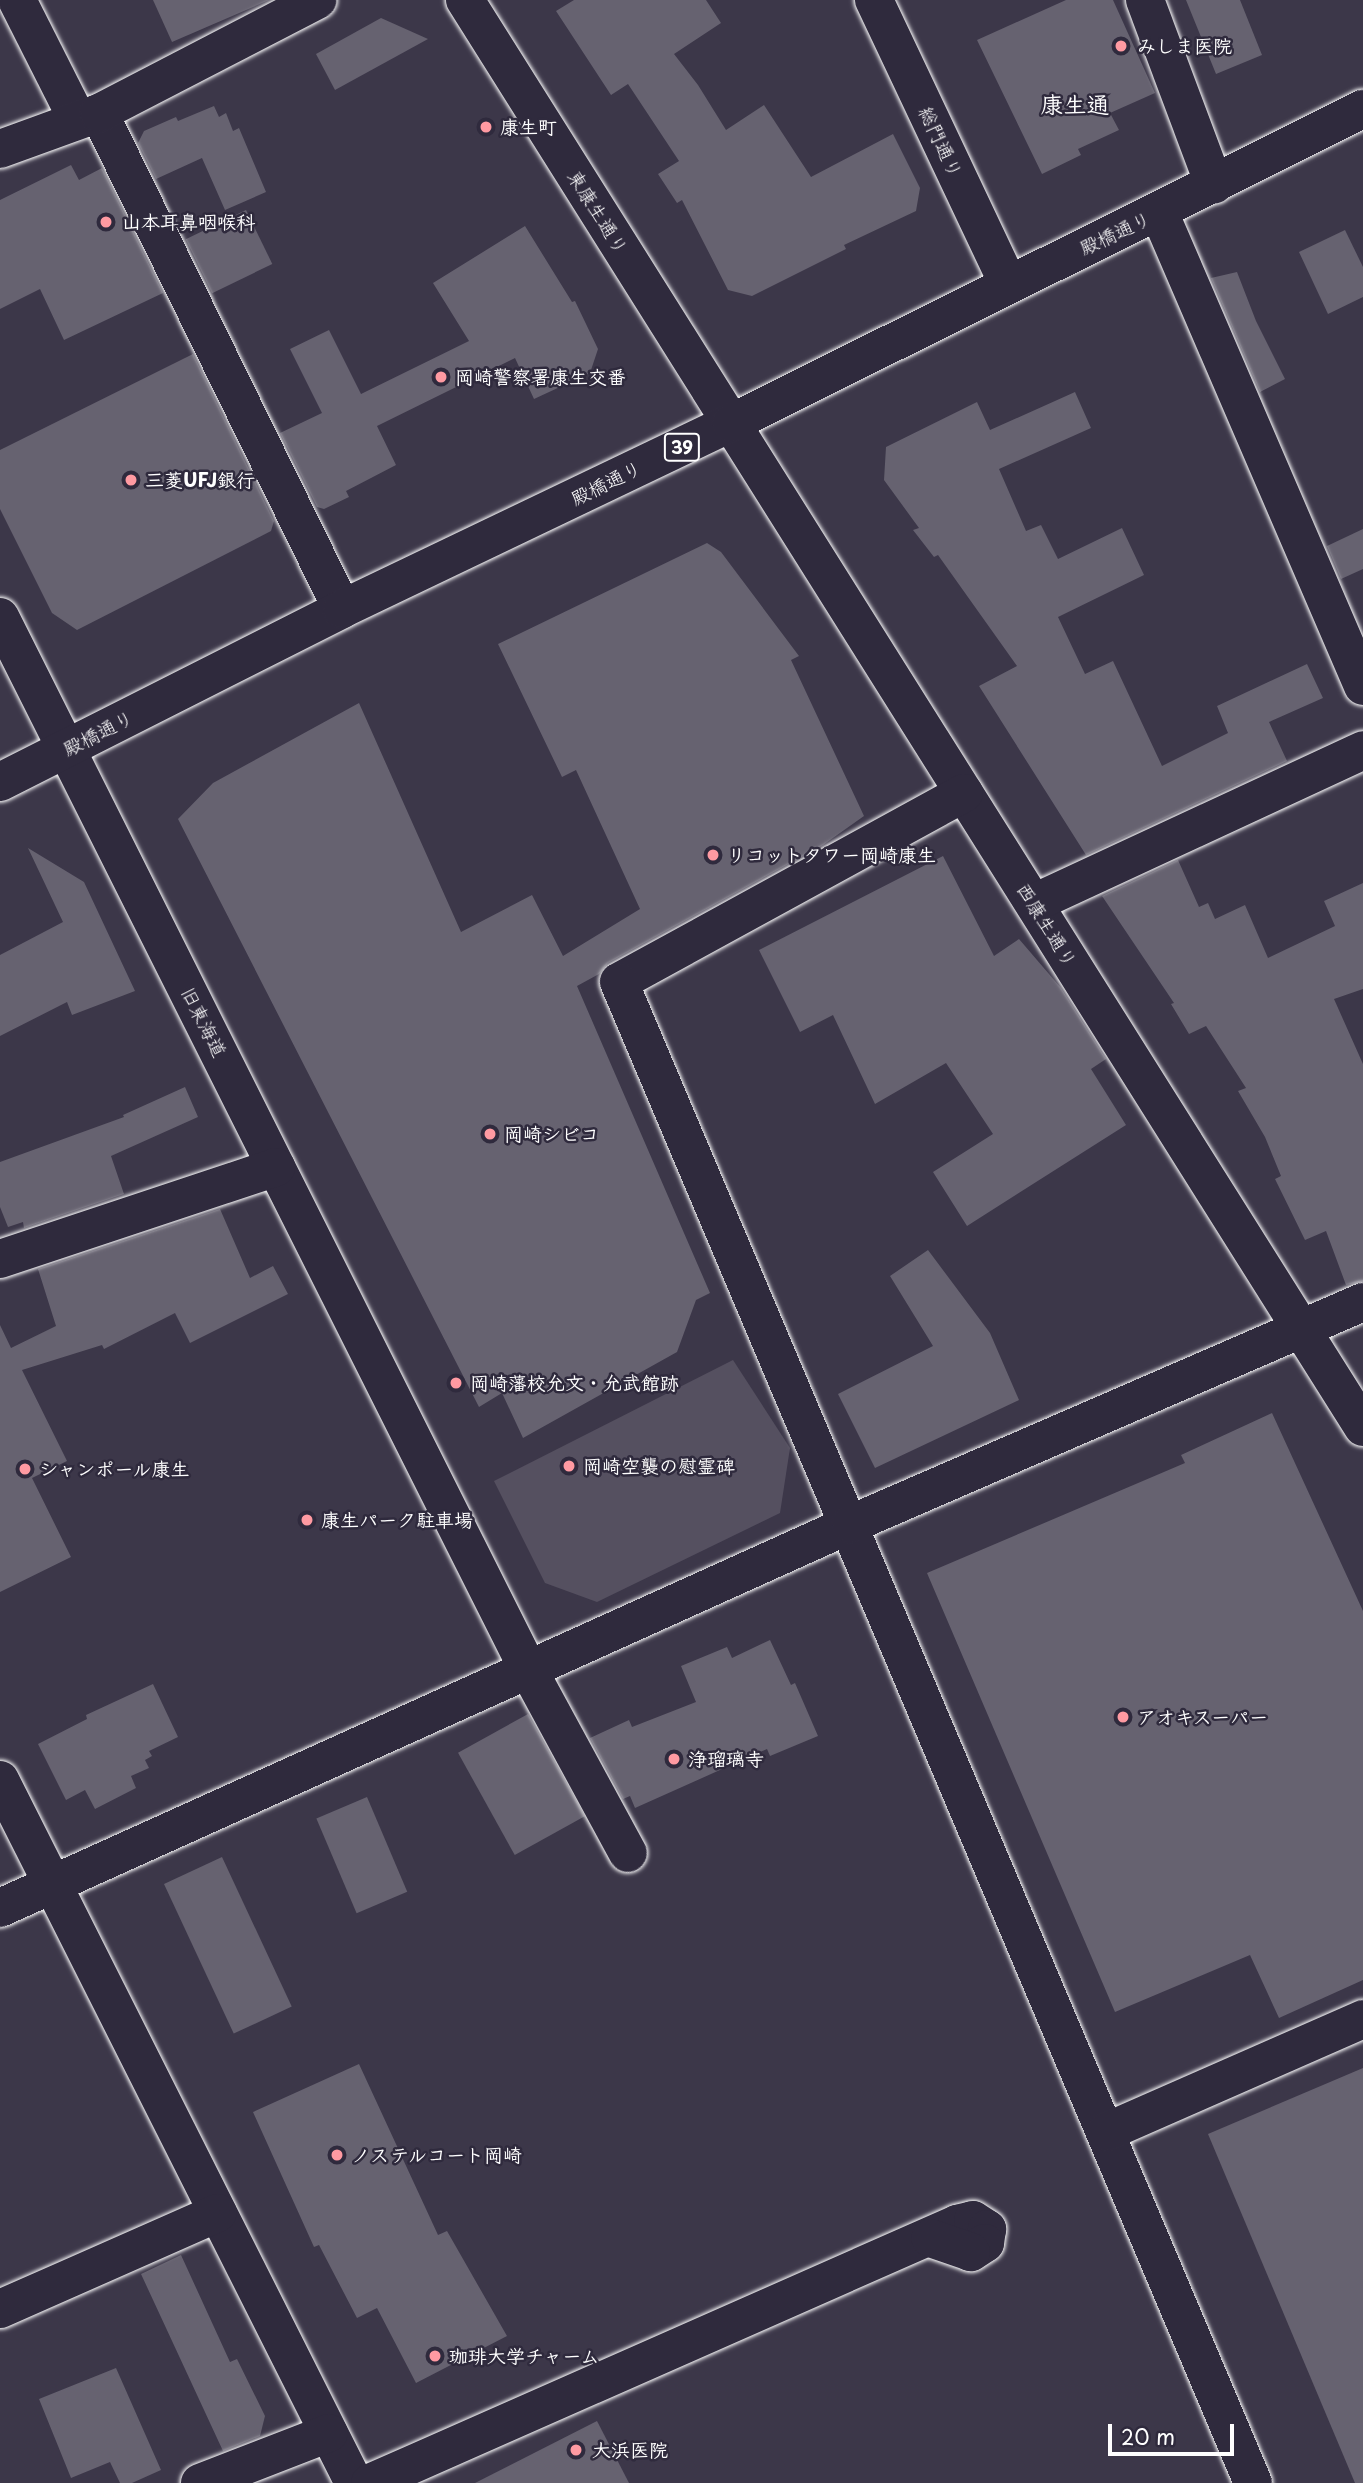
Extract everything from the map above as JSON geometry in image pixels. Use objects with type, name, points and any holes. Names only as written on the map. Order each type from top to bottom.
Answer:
[{"type":"street","points":[[16,0],[88,116],[342,609]]},
{"type":"street","points":[[0,149],[88,116],[317,0]]},
{"type":"street","name":"東康生通り","points":[[465,0],[731,424]]},
{"type":"street","name":"総門通り","points":[[874,0],[1008,283]]},
{"type":"street","points":[[1145,0],[1214,185]]},
{"type":"street","name":"殿橋通り","points":[[0,782],[342,609],[731,424],[1008,283],[1214,185],[1363,108]]},
{"type":"street","points":[[1159,212],[1363,686]]},
{"type":"street","name":"西康生通り","points":[[731,424],[1363,1427]]},
{"type":"street","name":"旧東海道","points":[[0,617],[529,1671],[628,1853]]},
{"type":"street","points":[[1034,903],[1363,750]]},
{"type":"street","points":[[964,793],[619,982],[851,1524],[1253,2483]]},
{"type":"street","points":[[0,1259],[276,1167]]},
{"type":"street","points":[[0,1908],[851,1524],[1363,1302]]},
{"type":"street","points":[[0,1780],[354,2483]]},
{"type":"street","points":[[1106,2132],[1363,2019]]},
{"type":"street","points":[[0,2309],[218,2213]]},
{"type":"street","points":[[370,2483],[930,2238]]},
{"type":"street","points":[[200,2483],[329,2432]]},
{"type":"shaded area","points":[[733,1360],[790,1448],[780,1513],[597,1602],[545,1583],[494,1481]]},
{"type":"building","points":[[153,0],[269,0],[172,42]]},
{"type":"building","points":[[574,0],[706,0],[721,23],[674,54],[698,85],[726,130],[764,105],[811,177],[893,134],[920,188],[916,211],[844,245],[846,249],[752,296],[728,290],[682,200],[677,203],[658,174],[679,161],[628,84],[611,95],[556,11]]},
{"type":"building","points":[[1066,0],[1113,0],[1155,93],[1110,113],[1119,130],[1078,149],[1081,155],[1042,174],[977,40]]},
{"type":"building","points":[[1186,0],[1240,0],[1262,55],[1216,74]]},
{"type":"building","points":[[381,18],[428,39],[335,90],[316,54]]},
{"type":"building","points":[[214,106],[219,117],[226,113],[233,131],[239,128],[266,192],[225,210],[202,158],[156,179],[138,143],[144,131],[176,117],[178,121]]},
{"type":"building","points":[[71,165],[79,180],[102,168],[163,293],[64,340],[40,289],[0,309],[0,200]]},
{"type":"building","points":[[246,210],[272,264],[212,293],[186,239]]},
{"type":"building","points":[[525,226],[572,302],[575,301],[598,349],[590,373],[534,399],[515,358],[377,426],[396,465],[346,491],[349,497],[324,509],[317,507],[280,433],[322,413],[290,349],[329,330],[361,394],[469,341],[433,283]]},
{"type":"building","points":[[1345,230],[1363,267],[1363,297],[1328,314],[1299,252]]},
{"type":"building","points":[[1237,272],[1256,321],[1285,379],[1260,392],[1211,278]]},
{"type":"building","name":"三菱UFJ銀行","points":[[193,354],[274,521],[271,531],[77,630],[52,613],[0,509],[0,450]]},
{"type":"building","points":[[1075,392],[1091,428],[999,469],[1026,531],[1041,525],[1058,559],[1122,528],[1144,575],[1058,617],[1085,674],[1113,661],[1162,766],[1228,733],[1217,706],[1307,664],[1323,698],[1269,722],[1287,761],[1086,855],[979,686],[1017,666],[938,555],[934,557],[913,530],[919,528],[884,480],[886,447],[977,402],[990,430]]},
{"type":"building","points":[[1363,529],[1363,569],[1341,579],[1327,546]]},
{"type":"building","name":"岡崎シビコ","points":[[707,543],[721,552],[799,656],[791,660],[864,816],[823,845],[608,963],[599,974],[577,986],[710,1293],[696,1300],[677,1352],[523,1438],[502,1393],[479,1407],[178,819],[213,783],[359,703],[461,932],[532,895],[563,956],[640,909],[576,770],[562,777],[498,644]]},
{"type":"building","points":[[28,848],[84,882],[135,991],[72,1015],[67,1002],[0,1036],[0,955],[63,922]]},
{"type":"building","points":[[943,856],[994,956],[1019,939],[1061,988],[1106,1059],[1091,1069],[1126,1125],[967,1226],[933,1172],[993,1134],[946,1063],[875,1104],[833,1015],[800,1032],[759,950]]},
{"type":"building","points":[[1178,860],[1199,907],[1208,903],[1215,919],[1245,905],[1268,958],[1335,926],[1324,901],[1363,883],[1363,989],[1334,999],[1363,1064],[1363,1281],[1346,1285],[1326,1231],[1305,1240],[1275,1179],[1281,1176],[1265,1137],[1238,1091],[1246,1088],[1206,1026],[1189,1034],[1171,1004],[1174,1003],[1102,896]]},
{"type":"building","points":[[185,1087],[198,1117],[111,1156],[124,1194],[24,1228],[23,1222],[8,1227],[0,1207],[0,1162],[124,1117],[123,1115]]},
{"type":"building","points":[[220,1209],[250,1278],[273,1266],[288,1294],[190,1343],[175,1313],[104,1349],[102,1345],[22,1370],[67,1461],[32,1478],[71,1557],[0,1592],[0,1325],[11,1348],[56,1326],[38,1269]]},
{"type":"building","points":[[928,1250],[990,1333],[1019,1400],[875,1468],[838,1394],[933,1346],[890,1276]]},
{"type":"building","name":"アオキスーパー","points":[[1272,1413],[1363,1611],[1363,1980],[1279,2018],[1250,1955],[1115,2012],[927,1573],[1185,1463],[1181,1455]]},
{"type":"building","points":[[770,1640],[791,1685],[795,1683],[818,1736],[770,1756],[767,1749],[635,1808],[630,1796],[623,1799],[590,1738],[629,1720],[632,1727],[696,1702],[681,1666],[727,1647],[732,1658]]},
{"type":"building","points":[[153,1684],[178,1737],[149,1751],[152,1756],[145,1760],[149,1768],[131,1776],[136,1788],[95,1809],[85,1790],[66,1800],[38,1744],[87,1719],[86,1715]]},
{"type":"building","points":[[528,1714],[585,1816],[515,1855],[458,1753]]},
{"type":"building","points":[[367,1797],[407,1892],[357,1913],[316,1818]]},
{"type":"building","points":[[222,1857],[292,2007],[234,2034],[164,1884]]},
{"type":"building","points":[[359,2064],[438,2235],[447,2231],[507,2336],[416,2383],[377,2308],[357,2318],[319,2245],[314,2247],[253,2112]]},
{"type":"building","points":[[1363,2068],[1363,2483],[1355,2483],[1208,2134]]},
{"type":"building","points":[[181,2255],[230,2362],[237,2359],[265,2416],[260,2436],[223,2451],[141,2274]]},
{"type":"building","points":[[116,2368],[161,2470],[132,2483],[120,2483],[110,2462],[71,2478],[39,2399]]},
{"type":"building","name":"大浜医院","points":[[597,2421],[629,2483],[475,2483]]},
{"type":"place","name":"みしま医院","points":[[1121,46]]},
{"type":"place","name":"康生町","points":[[486,127]]},
{"type":"place","name":"山本耳鼻咽喉科","points":[[106,222]]},
{"type":"place","name":"岡崎警察署康生交番","points":[[441,377]]},
{"type":"place","name":"三菱UFJ銀行","points":[[131,480]]},
{"type":"place","name":"リコットタワー岡崎康生","points":[[713,855]]},
{"type":"place","name":"岡崎シビコ","points":[[490,1134]]},
{"type":"place","name":"岡崎藩校允文・允武館跡","points":[[456,1383]]},
{"type":"place","name":"岡崎空襲の慰霊碑","points":[[569,1466]]},
{"type":"place","name":"シャンポール康生","points":[[25,1469]]},
{"type":"place","name":"康生パーク駐車場","points":[[307,1520]]},
{"type":"place","name":"アオキスーパー","points":[[1123,1717]]},
{"type":"place","name":"浄瑠璃寺","points":[[674,1759]]},
{"type":"place","name":"ノステルコート岡崎","points":[[337,2155]]},
{"type":"place","name":"珈琲大学チャーム","points":[[435,2356]]},
{"type":"place","name":"大浜医院","points":[[576,2450]]},
{"type":"district","name":"康生通","points":[[1075,104]]}]
